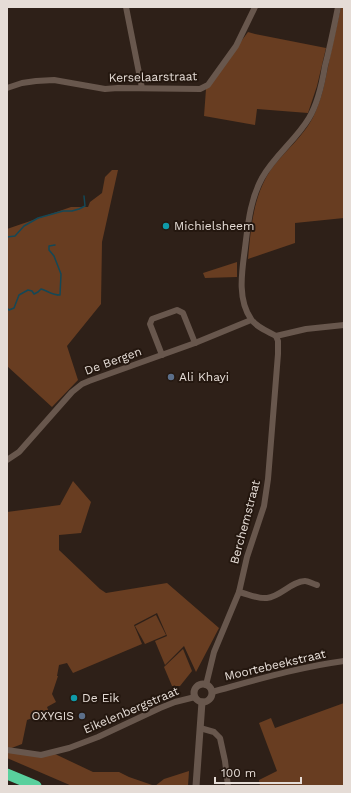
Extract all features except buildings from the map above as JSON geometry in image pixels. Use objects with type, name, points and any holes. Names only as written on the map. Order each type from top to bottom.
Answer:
[{"type":"highway","points":[[7,774],[36,786]]},
{"type":"street","points":[[126,7],[142,88]]},
{"type":"street","name":"Kerselaarstraat","points":[[7,88],[22,83],[54,80],[104,89],[200,89],[208,85],[236,46],[255,7]]},
{"type":"street","points":[[338,7],[317,100],[309,118],[261,179],[254,196],[250,211],[245,249],[242,293],[244,304],[251,320],[257,326],[276,336],[306,329],[344,325]]},
{"type":"street","points":[[162,355],[150,324],[152,319],[177,310],[183,313],[195,343]]},
{"type":"street","name":"De Bergen","points":[[7,460],[19,452],[72,392],[82,384],[103,375],[195,343],[251,320]]},
{"type":"street","name":"Berchemstraat","points":[[206,685],[214,652],[239,592],[247,557],[264,506],[268,479],[278,354],[278,341],[276,336]]},
{"type":"street","points":[[239,592],[256,597],[267,598],[275,596],[304,581],[317,585]]},
{"type":"street","name":"Moortebeekstraat","points":[[212,692],[282,673],[322,664],[344,662]]},
{"type":"street","points":[[200,685],[206,685],[212,692],[207,701],[202,702],[196,700],[194,693],[195,689],[200,685]]},
{"type":"street","name":"Eikelenbergstraat","points":[[7,750],[41,755],[70,748],[98,737],[160,708],[195,696]]},
{"type":"street","points":[[196,786],[202,702]]},
{"type":"street","points":[[200,728],[214,732],[220,738],[228,786]]},
{"type":"shaded area","points":[[341,7],[344,7],[344,218],[295,223],[295,243],[248,259],[250,236],[256,202],[264,181],[270,171],[306,129],[319,103]]},
{"type":"shaded area","points":[[248,32],[326,48],[317,86],[308,113],[257,109],[255,125],[204,116],[206,89]]},
{"type":"shaded area","points":[[112,170],[118,170],[102,242],[101,304],[67,346],[78,380],[52,407],[7,366],[7,229],[71,207],[88,207],[90,202],[102,193],[105,177]]},
{"type":"shaded area","points":[[237,262],[237,277],[205,278],[203,273]]},
{"type":"shaded area","points":[[73,481],[91,502],[81,533],[59,535],[59,550],[106,593],[167,583],[219,628],[196,672],[184,646],[165,665],[155,641],[167,636],[157,613],[134,625],[142,644],[73,673],[67,663],[59,665],[58,676],[52,694],[56,702],[47,707],[49,712],[27,720],[22,744],[9,749],[7,747],[7,512],[60,505]]},
{"type":"shaded area","points":[[156,615],[166,635],[145,644],[135,626]]},
{"type":"shaded area","points":[[183,649],[192,671],[180,686],[172,686],[164,667]]},
{"type":"shaded area","points":[[344,703],[344,786],[260,786],[259,780],[277,771],[259,723],[271,718],[275,728]]},
{"type":"shaded area","points":[[7,752],[55,754],[93,772],[119,772],[155,786],[72,786],[7,758]]},
{"type":"shaded area","points":[[189,771],[188,786],[155,786],[164,779]]},
{"type":"waterway","points":[[7,237],[15,236],[24,226],[38,218],[63,211],[72,211],[85,206],[84,196]]},
{"type":"waterway","points":[[7,308],[9,310],[14,308],[19,295],[28,290],[32,291],[34,294],[41,289],[52,294],[60,295],[61,274],[54,256],[49,250],[49,246],[55,245]]},
{"type":"place","name":"Michielsheem","points":[[166,226]]},
{"type":"place","name":"Ali Khayi","points":[[171,377]]},
{"type":"place","name":"De Eik","points":[[74,698]]},
{"type":"place","name":"OXYGIS","points":[[82,716]]}]
